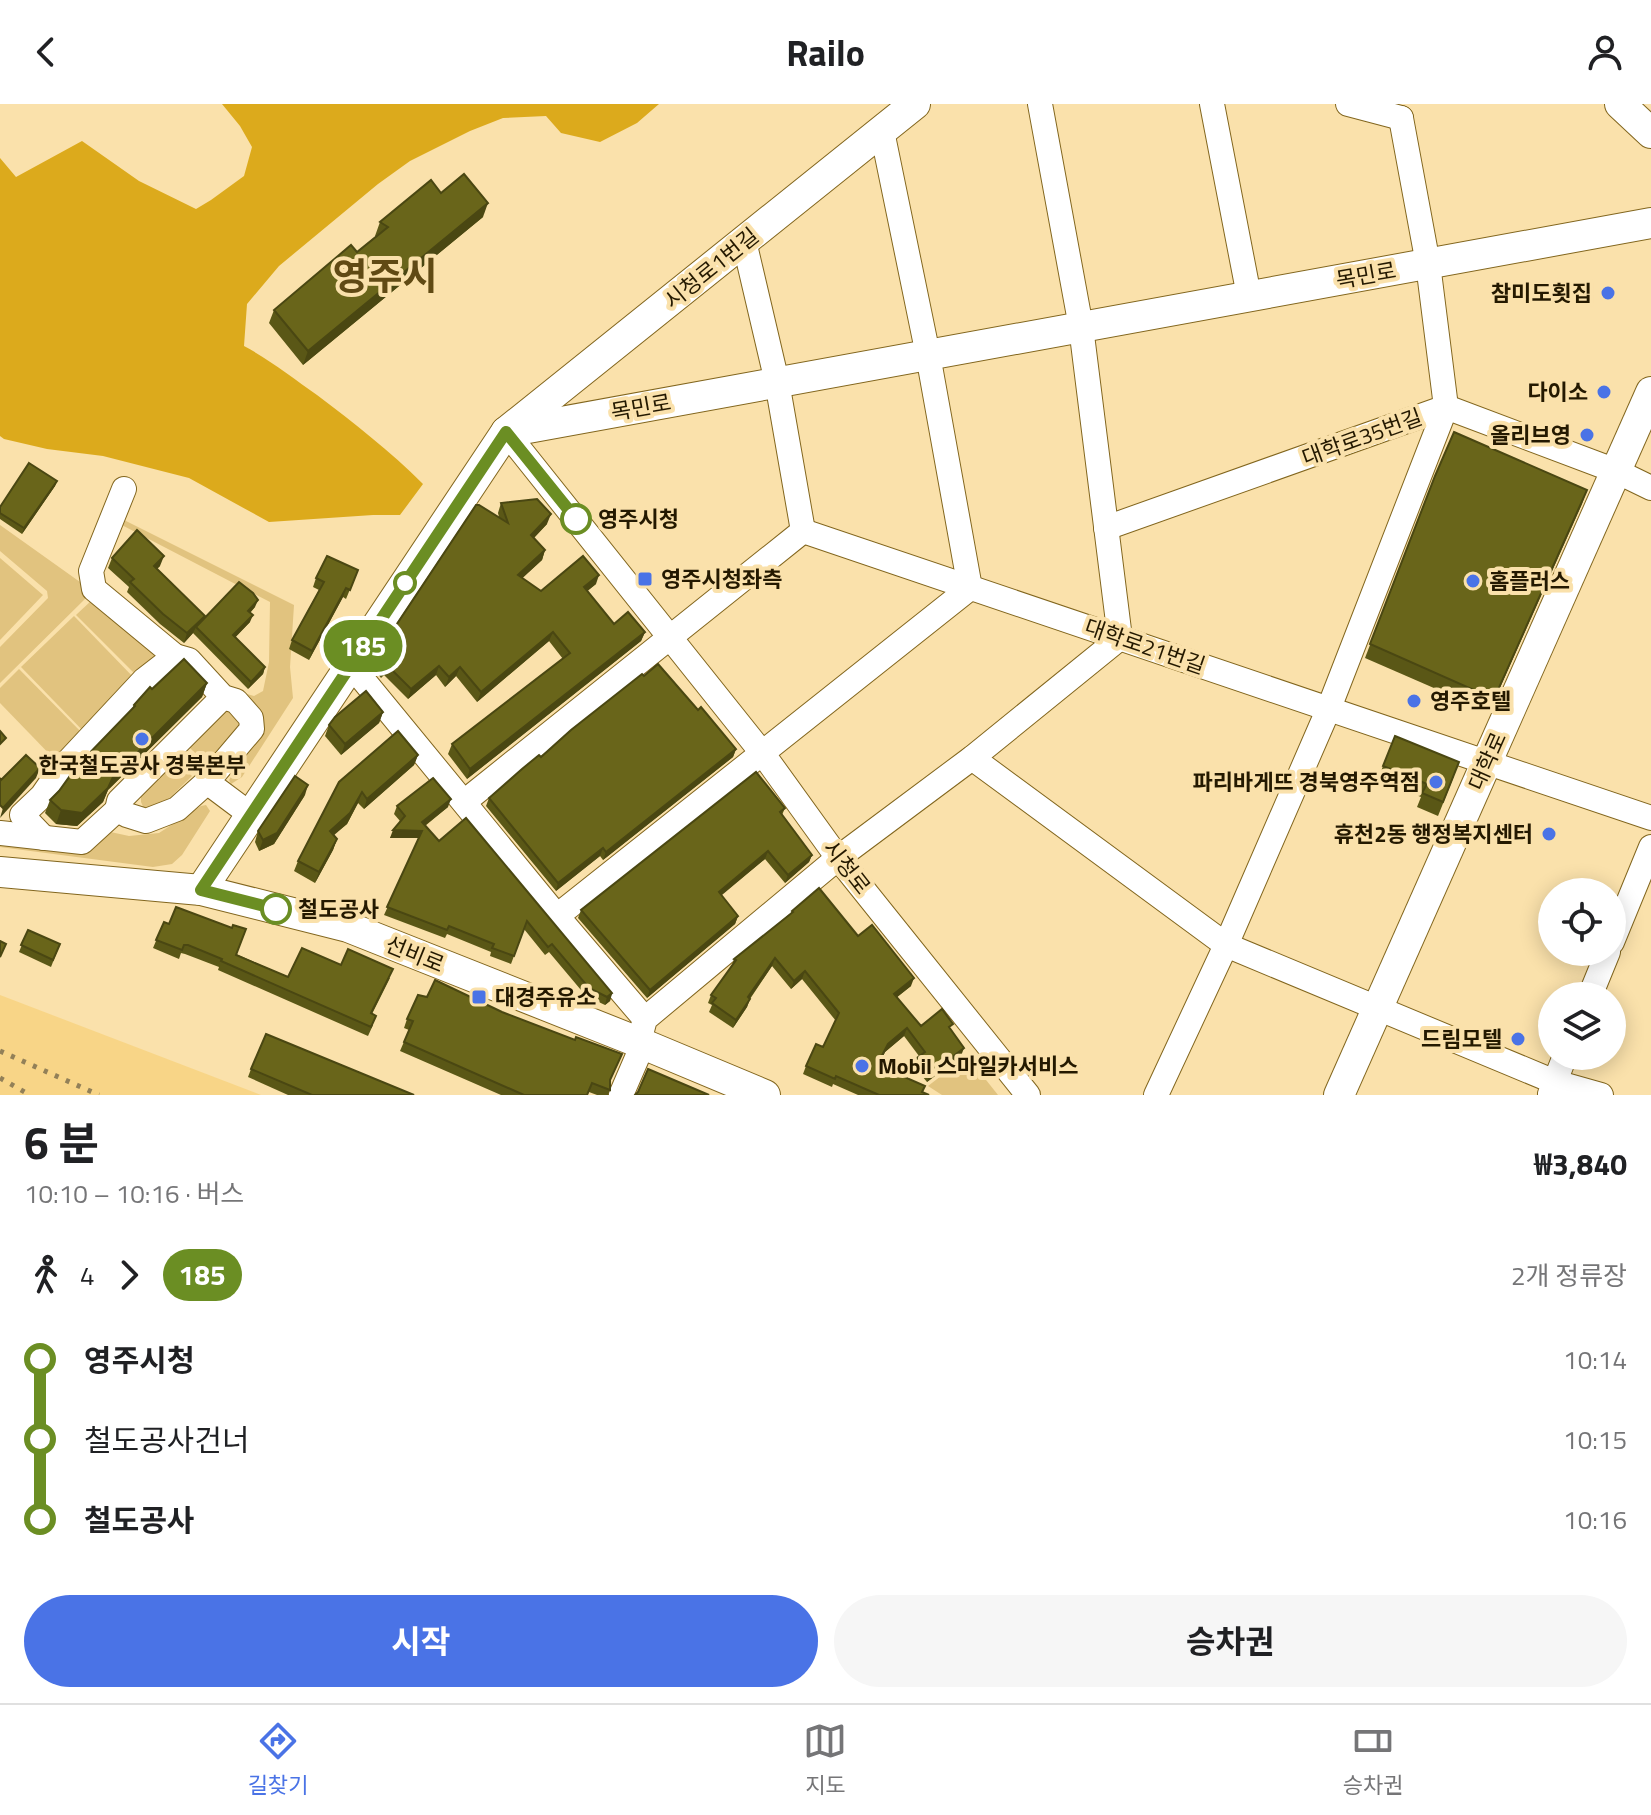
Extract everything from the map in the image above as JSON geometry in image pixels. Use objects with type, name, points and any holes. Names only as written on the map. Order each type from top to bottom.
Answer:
[{"type":"main road","name":"시청로1번길","points":[[201,890],[506,432],[915,104]]},
{"type":"main road","points":[[1620,104],[1651,133]]},
{"type":"main road","name":"목민로","points":[[506,432],[1651,223]]},
{"type":"main road","name":"대학로","points":[[1339,1095],[1651,392]]},
{"type":"main road","name":"선비로","points":[[0,872],[201,890],[348,927],[642,1035],[765,1095]]},
{"type":"street","points":[[621,1095],[642,1035],[838,858],[972,758],[1120,638],[1081,327],[1040,104]]},
{"type":"street","points":[[1212,104],[1249,296]]},
{"type":"street","points":[[1156,1095],[1226,945],[1329,708],[1446,407],[1407,111],[1348,104]]},
{"type":"street","points":[[557,916],[970,588],[928,355],[882,131]]},
{"type":"street","points":[[464,802],[803,531],[777,382],[744,241]]},
{"type":"street","name":"대학로35번길","points":[[1106,528],[1446,407],[1616,471]]},
{"type":"street","name":"시청로","points":[[506,432],[763,754],[838,858],[1028,1095]]},
{"type":"street","points":[[1616,471],[1651,488]]},
{"type":"street","points":[[117,810],[146,821],[177,809],[207,782],[252,729],[251,718],[236,701],[223,697],[189,660],[175,656],[94,589],[91,571],[124,489]]},
{"type":"street","name":"대학로21번길","points":[[803,531],[1651,818]]},
{"type":"street","points":[[44,838],[22,815],[144,680],[175,656]]},
{"type":"street","points":[[351,665],[557,916],[642,1035]]},
{"type":"street","points":[[0,833],[82,842],[117,810],[119,801],[223,697]]},
{"type":"street","points":[[972,758],[1226,945],[1552,1089],[1601,1095]]},
{"type":"street","points":[[207,782],[251,815]]},
{"type":"street","points":[[1626,908],[1651,847]]},
{"type":"street","points":[[1552,1089],[1559,1070]]},
{"type":"shaded area","points":[[222,104],[659,104],[637,123],[600,142],[561,133],[546,116],[503,118],[470,131],[410,161],[378,184],[279,266],[247,304],[244,346],[331,406],[423,484],[400,515],[269,522],[189,478],[103,456],[47,449],[0,436],[0,158],[16,177],[82,141],[139,181],[196,209],[244,176],[252,147]]},
{"type":"shaded area","points":[[118,517],[294,605],[290,667],[293,698],[242,777],[231,784],[229,780],[258,734],[240,692],[254,696],[263,691],[269,662],[270,602],[116,522]]},
{"type":"shaded area","points":[[0,525],[87,587],[88,596],[0,683],[0,647],[48,598],[47,591],[0,551]]},
{"type":"shaded area","points":[[0,558],[43,595],[0,640]]},
{"type":"shaded area","points":[[92,600],[156,653],[159,659],[139,678],[76,615]]},
{"type":"shaded area","points":[[74,616],[137,681],[87,735],[21,667]]},
{"type":"shaded area","points":[[19,669],[86,737],[59,764],[0,703],[0,688]]},
{"type":"shaded area","points":[[223,708],[239,711],[242,729],[206,764],[186,744]]},
{"type":"shaded area","points":[[173,757],[192,776],[157,810],[144,809],[141,792]]},
{"type":"shaded area","points":[[206,805],[210,811],[182,855],[172,864],[153,867],[0,847],[0,841],[106,831],[129,836],[159,833]]},
{"type":"shaded area","points":[[0,995],[261,1095],[0,1095]]},
{"type":"shaded area","points":[[967,1056],[998,1095],[942,1095],[928,1086]]},
{"type":"building","points":[[464,174],[488,203],[308,351],[274,310],[351,245],[357,252],[388,227],[380,222],[431,180],[441,193]]},
{"type":"building","name":"홈플러스","points":[[1454,432],[1587,490],[1494,699],[1370,644]]},
{"type":"building","points":[[29,463],[57,481],[24,528],[0,513],[0,507]]},
{"type":"building","points":[[537,499],[551,514],[531,535],[545,550],[518,575],[541,591],[583,556],[599,575],[584,587],[614,624],[628,612],[645,632],[470,769],[452,744],[570,653],[553,632],[481,692],[460,667],[449,677],[439,666],[411,689],[375,657],[476,505],[508,523],[501,503]]},
{"type":"building","points":[[137,530],[164,556],[154,566],[205,616],[187,633],[130,582],[134,579],[112,558]]},
{"type":"building","points":[[327,556],[358,570],[350,590],[346,588],[312,651],[292,640],[324,582],[316,578]]},
{"type":"building","points":[[239,582],[258,600],[248,611],[253,615],[233,635],[265,667],[251,682],[196,627]]},
{"type":"building","name":"한국철도공사 경북본부","points":[[184,659],[207,683],[113,777],[108,788],[82,813],[61,810],[50,800],[77,766],[150,687],[152,689]]},
{"type":"building","points":[[658,664],[698,710],[701,707],[736,749],[606,852],[603,848],[558,883],[489,798],[539,755],[541,757],[571,730]]},
{"type":"building","points":[[366,691],[383,712],[345,744],[329,725]]},
{"type":"building","points":[[398,731],[418,755],[367,799],[362,792],[350,813],[330,831],[337,839],[319,872],[298,861],[339,782]]},
{"type":"building","points":[[1395,736],[1459,762],[1443,802],[1422,793],[1427,784],[1383,766]]},
{"type":"building","points":[[26,755],[40,768],[3,808],[0,805],[0,778]]},
{"type":"building","points":[[756,772],[785,808],[780,812],[812,855],[788,875],[768,851],[719,892],[738,916],[650,990],[581,910]]},
{"type":"building","points":[[295,776],[308,785],[277,833],[263,840],[258,831]]},
{"type":"building","points":[[433,778],[451,799],[422,822],[439,841],[466,818],[612,993],[607,997],[589,988],[552,944],[548,947],[527,921],[514,956],[492,948],[494,944],[449,926],[447,930],[387,907],[422,831],[393,830],[405,816],[397,806]]},
{"type":"building","points":[[819,888],[858,936],[872,925],[914,978],[894,994],[921,1026],[942,1009],[953,1024],[949,1027],[964,1048],[930,1074],[917,1058],[925,1052],[907,1028],[888,1044],[877,1065],[925,1086],[922,1092],[929,1095],[879,1095],[806,1066],[816,1044],[823,1047],[839,1013],[805,971],[794,981],[775,958],[736,1020],[712,1003],[716,998],[711,995],[734,959]]},
{"type":"building","points":[[176,907],[232,928],[233,925],[246,929],[236,955],[288,977],[302,948],[341,965],[348,949],[393,969],[371,1013],[376,1016],[371,1027],[188,945],[184,945],[182,950],[156,940],[164,922],[169,924]]},
{"type":"building","points":[[28,930],[60,944],[53,960],[21,945]]},
{"type":"building","points":[[0,941],[6,944],[0,957]]},
{"type":"building","points":[[435,980],[502,1012],[622,1054],[610,1080],[610,1090],[592,1083],[587,1095],[524,1095],[404,1042],[413,1021],[407,1019],[418,995],[427,997]]},
{"type":"building","points":[[266,1034],[414,1095],[312,1095],[251,1069]]},
{"type":"building","points":[[648,1069],[709,1095],[635,1095]]},
{"type":"railway","points":[[0,1051],[99,1095]]},
{"type":"railway","points":[[0,1078],[30,1095]]},
{"type":"bus line","name":"185","points":[[276,909],[201,890],[506,432],[576,519]]},
{"type":"place","name":"참미도횟집","points":[[1608,293]]},
{"type":"place","name":"다이소","points":[[1604,392]]},
{"type":"place","name":"올리브영","points":[[1587,435]]},
{"type":"place","name":"영주시청","points":[[576,519]]},
{"type":"place","name":"영주시청좌측","points":[[645,579]]},
{"type":"place","name":"홈플러스","points":[[1473,581]]},
{"type":"place","name":"영주호텔","points":[[1414,701]]},
{"type":"place","name":"한국철도공사 경북본부","points":[[142,739]]},
{"type":"place","name":"파리바게뜨 경북영주역점","points":[[1436,782]]},
{"type":"place","name":"휴천2동 행정복지센터","points":[[1549,834]]},
{"type":"place","name":"철도공사","points":[[276,909]]},
{"type":"place","name":"대경주유소","points":[[479,997]]},
{"type":"place","name":"드림모텔","points":[[1518,1039]]},
{"type":"place","name":"Mobil 스마일카서비스","points":[[862,1066]]},
{"type":"district","name":"영주시","points":[[385,277]]}]
